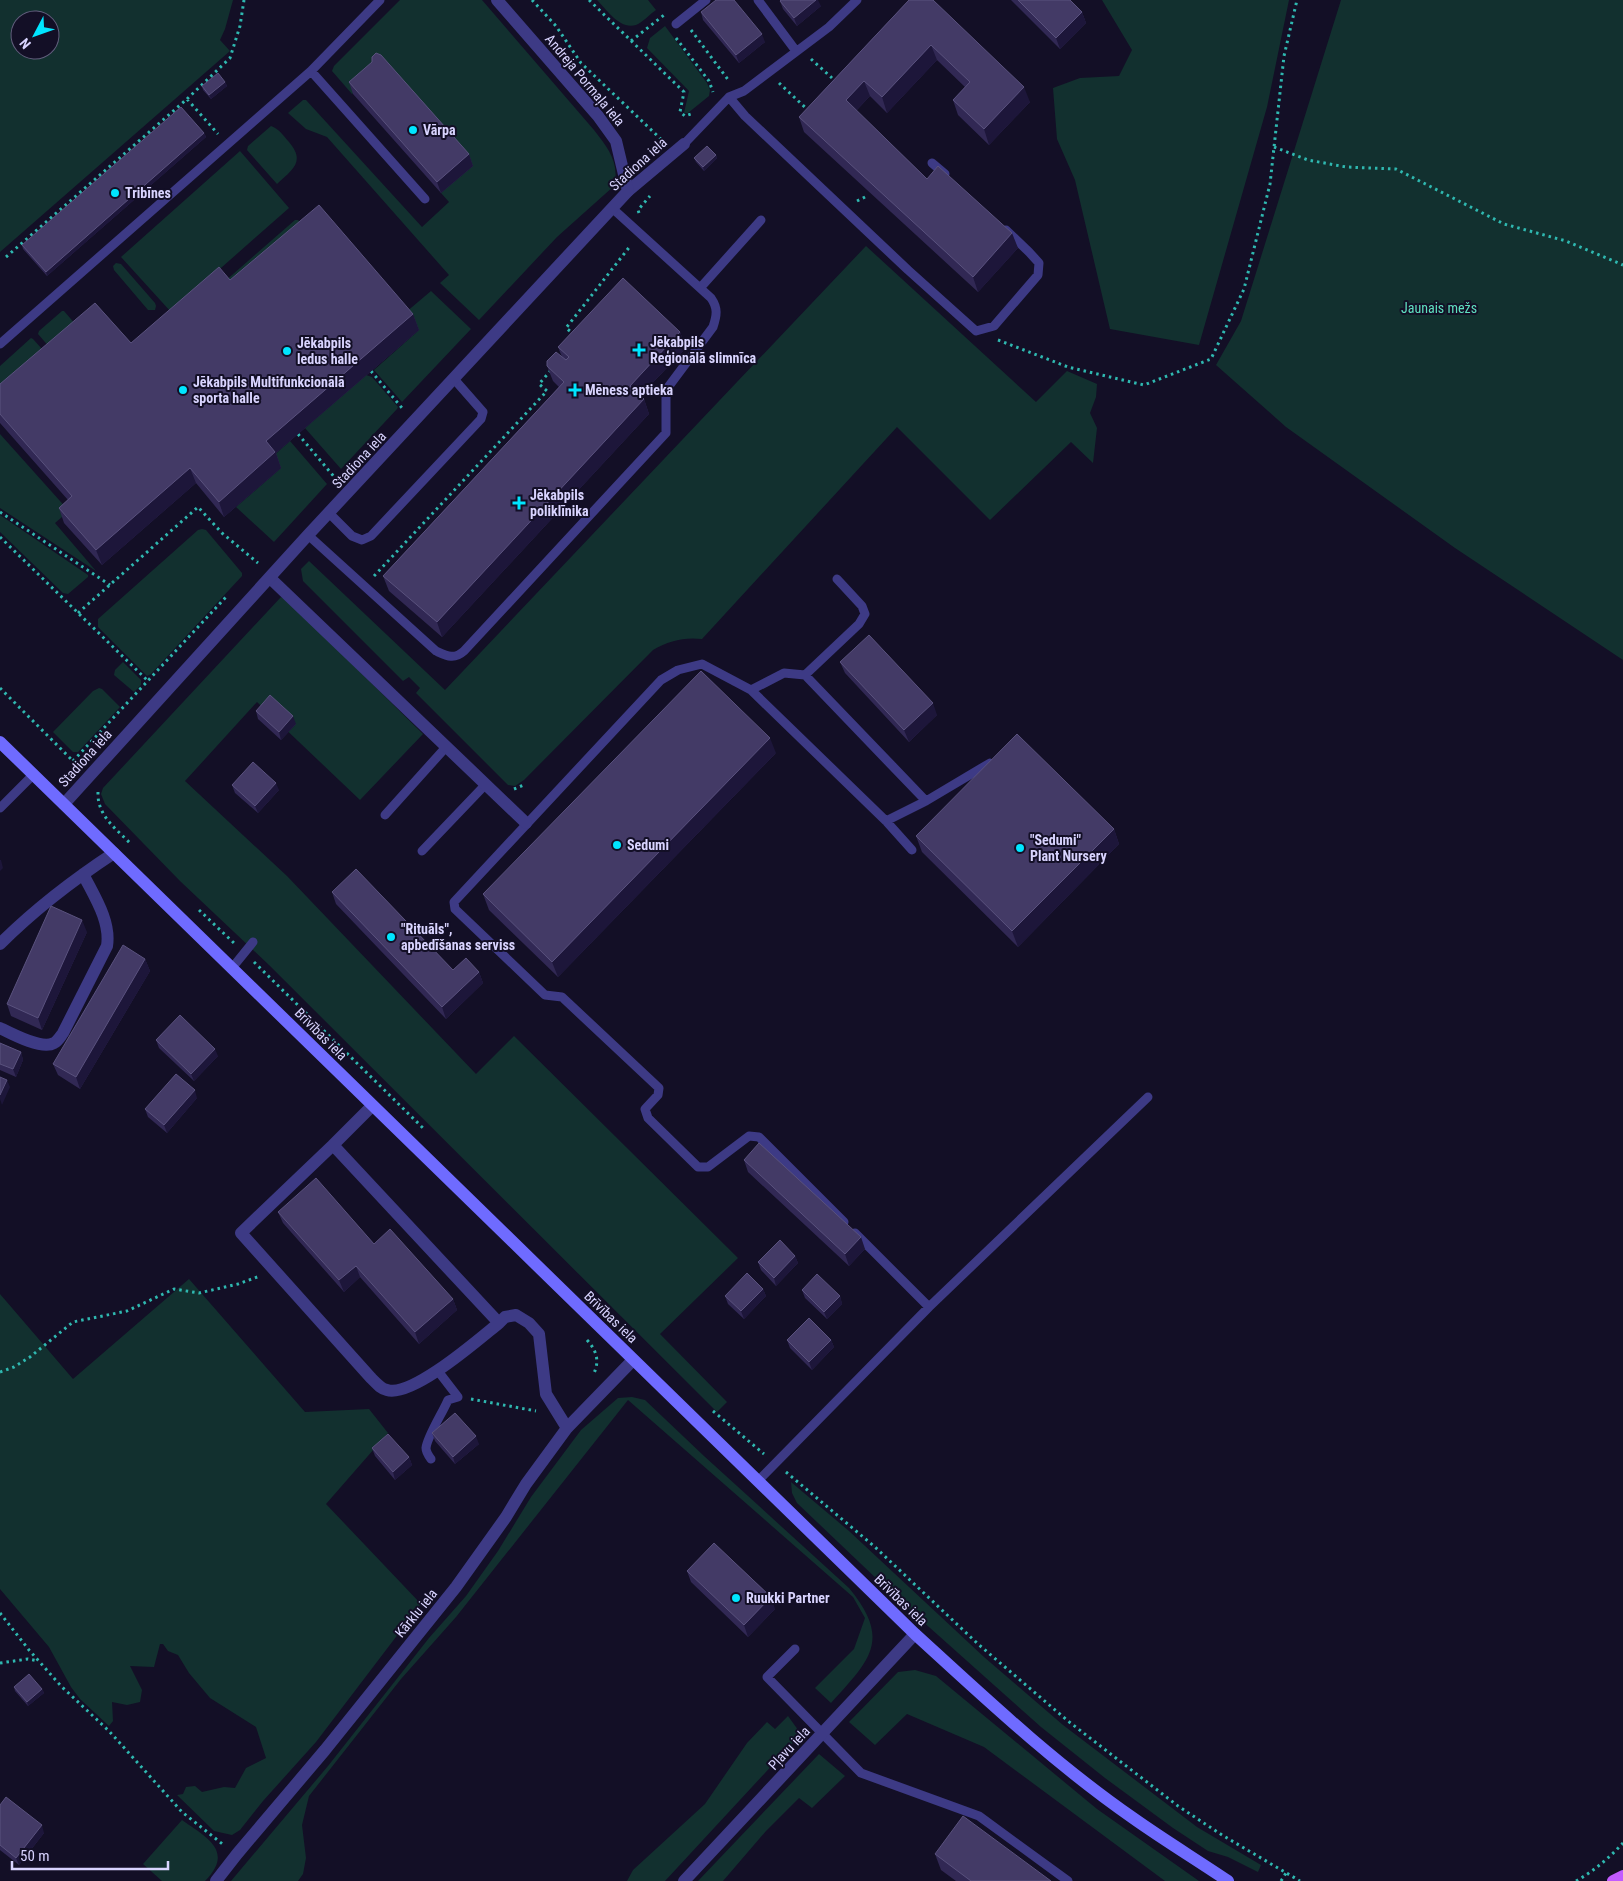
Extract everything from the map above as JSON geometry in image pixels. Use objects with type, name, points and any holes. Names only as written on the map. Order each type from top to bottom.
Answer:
[{"type":"main road","name":"Brīvības iela","points":[[0,742],[915,1634],[1057,1760],[1132,1818],[1228,1881]]},
{"type":"main road","points":[[1613,1881],[1623,1876]]},
{"type":"street","name":"Andreja Pormaļa iela","points":[[497,0],[598,116],[616,141],[628,191]]},
{"type":"street","name":"Stadiona iela","points":[[64,804],[308,535],[612,208],[628,191],[684,144]]},
{"type":"street","points":[[270,578],[526,823]]},
{"type":"street","points":[[0,944],[30,916],[83,874],[114,853]]},
{"type":"street","points":[[0,1028],[26,1040],[47,1045],[54,1043],[62,1034],[107,946],[108,938],[105,922],[83,874]]},
{"type":"street","points":[[372,1106],[241,1233],[383,1389],[392,1391],[408,1386],[438,1371],[505,1317],[516,1315],[529,1323],[539,1334],[546,1394],[567,1428]]},
{"type":"street","points":[[333,1145],[499,1322]]},
{"type":"street","name":"Kārklu iela","points":[[216,1881],[325,1750],[456,1587],[526,1484],[567,1428],[633,1360]]},
{"type":"street","name":"Pļavu iela","points":[[684,1881],[915,1634]]},
{"type":"lane","points":[[0,344],[311,71],[380,0]]},
{"type":"lane","points":[[671,27],[706,0]]},
{"type":"lane","points":[[758,0],[798,50]]},
{"type":"lane","points":[[684,144],[729,97],[744,91],[829,27],[851,2]]},
{"type":"lane","points":[[311,71],[425,199]]},
{"type":"lane","points":[[729,97],[745,116],[908,270],[976,331],[994,326],[1038,275],[1039,263],[1002,226]]},
{"type":"lane","points":[[932,163],[953,182]]},
{"type":"lane","points":[[308,535],[436,650],[449,657],[458,656],[666,433],[666,390],[713,326],[717,307],[701,287],[612,208]]},
{"type":"lane","points":[[701,287],[761,220]]},
{"type":"lane","points":[[329,513],[352,536],[362,540],[371,536],[481,419],[484,412],[454,379]]},
{"type":"lane","points":[[805,675],[859,624],[865,614],[862,606],[837,579]]},
{"type":"lane","points":[[912,850],[886,821],[751,690],[702,664],[678,670],[661,680],[454,902],[455,909],[545,995],[562,997],[659,1088],[658,1095],[645,1109],[648,1118],[698,1167],[708,1167],[749,1136],[759,1137],[929,1307]]},
{"type":"lane","points":[[751,690],[784,673],[805,675],[926,801]]},
{"type":"lane","points":[[384,815],[447,746]]},
{"type":"lane","points":[[886,821],[926,801],[990,763]]},
{"type":"lane","points":[[0,808],[33,775]]},
{"type":"lane","points":[[422,851],[486,784]]},
{"type":"lane","points":[[232,968],[253,942]]},
{"type":"lane","points":[[758,1481],[929,1307],[1148,1097]]},
{"type":"lane","points":[[431,1459],[426,1449],[428,1439],[444,1412],[448,1400],[458,1396],[438,1371]]},
{"type":"lane","points":[[795,1648],[767,1677],[861,1773],[979,1816],[1068,1881]]},
{"type":"path","points":[[6,257],[187,99],[230,58],[240,26],[244,0]]},
{"type":"path","points":[[589,0],[684,92],[680,112],[685,116],[697,110]]},
{"type":"path","points":[[976,331],[1068,368],[1144,385],[1211,359],[1244,289],[1270,184],[1284,56],[1297,0]]},
{"type":"path","points":[[631,41],[667,13]]},
{"type":"path","points":[[661,17],[671,27],[709,81],[713,92],[711,99]]},
{"type":"path","points":[[798,50],[832,78]]},
{"type":"path","points":[[768,73],[813,115]]},
{"type":"path","points":[[187,99],[227,144]]},
{"type":"path","points":[[1274,147],[1308,160],[1346,168],[1396,169],[1504,224],[1566,241],[1623,265]]},
{"type":"path","points":[[371,371],[402,408]]},
{"type":"path","points":[[298,434],[336,479]]},
{"type":"path","points":[[78,613],[198,507],[222,533],[258,563]]},
{"type":"path","points":[[0,512],[110,585]]},
{"type":"path","points":[[0,537],[148,681]]},
{"type":"path","points":[[0,688],[88,777],[98,791],[98,803],[104,817],[132,844]]},
{"type":"path","points":[[195,906],[428,1133]]},
{"type":"path","points":[[0,1372],[30,1357],[72,1322],[127,1311],[174,1289],[199,1293],[238,1284],[275,1271]]},
{"type":"path","points":[[582,1336],[596,1353],[598,1364],[590,1378]]},
{"type":"path","points":[[458,1396],[520,1409],[557,1413]]},
{"type":"path","points":[[710,1409],[875,1547],[978,1644],[1068,1721],[1178,1806],[1222,1835],[1300,1881]]},
{"type":"path","points":[[0,1613],[39,1661],[78,1703],[109,1731],[182,1812],[237,1854]]},
{"type":"path","points":[[0,1663],[28,1659],[39,1661]]},
{"type":"path","points":[[1576,1881],[1590,1873],[1623,1843]]},
{"type":"path","points":[[1281,1881],[1286,1873]]},
{"type":"green space","points":[[0,0],[233,0],[220,40],[230,51],[0,252]]},
{"type":"green space","points":[[400,0],[482,0],[594,130],[608,150],[614,163],[614,186],[557,237],[479,320],[440,283],[449,275],[327,137],[306,129],[288,113],[303,100],[306,100],[422,227],[449,202],[441,193],[377,74],[352,94],[332,71],[334,66]]},
{"type":"green space","points":[[597,0],[648,0],[656,10],[639,24],[630,26],[619,22]]},
{"type":"green space","points":[[1102,0],[1289,0],[1267,107],[1199,345],[1110,329],[1075,180],[1057,139],[1053,88],[1080,78],[1119,76],[1132,50]]},
{"type":"green space","name":"Jaunais mežs","points":[[1341,0],[1623,0],[1623,660],[1455,548],[1286,427],[1216,365],[1241,321]]},
{"type":"green space","points":[[665,26],[707,83],[710,90],[709,96],[688,113],[684,113],[689,91],[647,48],[650,38]]},
{"type":"green space","points":[[271,126],[283,135],[294,149],[297,160],[292,170],[277,184],[247,150],[248,146]]},
{"type":"green space","points":[[240,151],[289,208],[171,312],[121,257]]},
{"type":"green space","points":[[295,220],[298,220],[310,233],[236,296],[224,282]]},
{"type":"green space","points":[[866,246],[1036,402],[1067,371],[1097,384],[1096,397],[1090,413],[1097,428],[1093,463],[1071,442],[990,520],[897,427],[702,639],[676,640],[653,650],[524,780],[515,786],[508,785],[416,693],[420,688],[409,677],[403,681],[303,581],[301,569],[309,561],[445,690]]},
{"type":"green space","points":[[116,263],[121,264],[155,303],[155,310],[148,310],[114,270],[113,266]]},
{"type":"green space","points":[[431,291],[471,329],[402,402],[374,370],[419,330],[405,313]]},
{"type":"green space","points":[[62,311],[83,333],[57,356],[38,334]]},
{"type":"green space","points":[[31,338],[52,360],[0,404],[0,366]]},
{"type":"green space","points":[[366,375],[372,377],[398,407],[341,469],[305,428]]},
{"type":"green space","points":[[0,434],[69,511],[55,523],[96,571],[0,508]]},
{"type":"green space","points":[[290,441],[327,484],[274,542],[236,507],[281,468],[272,457]]},
{"type":"green space","points":[[0,515],[88,575],[88,577],[68,594],[63,593],[0,532]]},
{"type":"green space","points":[[198,530],[206,530],[242,573],[242,576],[151,674],[147,676],[98,627],[98,619]]},
{"type":"green space","points":[[281,597],[287,600],[423,734],[360,800],[257,702],[185,781],[287,876],[476,1074],[514,1036],[738,1258],[660,1334],[727,1402],[717,1412],[269,965],[180,881],[105,804],[101,794],[103,788]]},
{"type":"green space","points":[[123,662],[141,680],[141,685],[134,692],[114,675],[115,670]]},
{"type":"green space","points":[[99,688],[120,707],[78,752],[73,752],[53,732],[93,691]]},
{"type":"green space","points":[[189,1279],[305,1412],[369,1409],[388,1433],[326,1504],[421,1604],[316,1742],[263,1801],[240,1830],[232,1835],[214,1831],[177,1795],[183,1794],[186,1787],[195,1786],[202,1792],[224,1787],[235,1788],[246,1768],[266,1758],[256,1727],[210,1698],[189,1673],[178,1655],[168,1651],[163,1644],[160,1644],[154,1667],[130,1666],[142,1690],[140,1702],[127,1705],[112,1702],[113,1721],[109,1726],[80,1699],[71,1687],[49,1647],[0,1589],[0,1294],[73,1379]]},
{"type":"green space","points":[[632,1397],[645,1400],[849,1588],[862,1606],[870,1622],[872,1636],[871,1649],[856,1674],[831,1703],[815,1688],[854,1649],[865,1618],[853,1597],[628,1400],[456,1617],[401,1679],[309,1796],[302,1825],[306,1858],[303,1874],[298,1881],[231,1881],[328,1766],[429,1638],[466,1596],[498,1551],[531,1497],[581,1430],[618,1398]]},
{"type":"green space","points":[[791,1482],[849,1531],[984,1657],[1063,1725],[1197,1827],[1261,1865],[1258,1872],[1228,1857],[1208,1851],[1173,1828],[1105,1778],[1041,1727],[901,1602],[797,1503],[792,1493]]},
{"type":"green space","points":[[915,1670],[936,1676],[1097,1809],[1199,1881],[1165,1881],[984,1747],[907,1714],[875,1745],[849,1722],[898,1672]]},
{"type":"green space","points":[[788,1716],[801,1734],[665,1881],[627,1881],[633,1870],[705,1804],[747,1743],[767,1722],[775,1729]]},
{"type":"green space","points":[[819,1754],[845,1776],[812,1808],[799,1798],[766,1831],[723,1881],[698,1881]]},
{"type":"green space","points":[[182,1820],[208,1839],[217,1853],[214,1870],[205,1881],[162,1881],[143,1864]]},
{"type":"building","points":[[716,0],[734,0],[762,34],[736,55],[701,12]]},
{"type":"building","points":[[781,0],[816,0],[794,18]]},
{"type":"building","points":[[909,0],[933,0],[1024,87],[984,129],[953,100],[970,82],[931,45],[882,97],[864,81],[846,100],[927,179],[938,166],[1012,233],[973,277],[799,117]]},
{"type":"building","points":[[1018,0],[1070,0],[1082,12],[1056,38]]},
{"type":"building","name":"Vārpa","points":[[376,53],[381,55],[469,154],[437,182],[349,82],[372,62],[372,57]]},
{"type":"building","points":[[218,73],[225,82],[209,95],[202,86]]},
{"type":"building","name":"Tribīnes","points":[[181,107],[204,133],[46,272],[22,245]]},
{"type":"building","points":[[707,146],[716,155],[703,167],[694,158]]},
{"type":"building","name":"Jēkabpils Multifunkcionālā sporta halle","points":[[319,205],[413,314],[266,441],[275,452],[219,502],[190,468],[96,550],[59,508],[72,496],[0,414],[0,384],[95,303],[131,343],[219,267],[230,280]]},
{"type":"building","name":"Jēkabpils poliklīnika","points":[[623,278],[680,332],[630,386],[644,399],[437,622],[383,576],[564,382],[547,366],[547,361],[556,352],[566,360],[569,357],[558,347]]},
{"type":"building","points":[[869,635],[933,703],[904,730],[840,662]]},
{"type":"building","points":[[701,671],[770,738],[552,962],[483,894]]},
{"type":"building","points":[[270,695],[293,716],[279,732],[256,711]]},
{"type":"building","name":"\"Sedumi\" Plant Nursery","points":[[1017,734],[1114,829],[1012,931],[916,836]]},
{"type":"building","points":[[253,762],[276,783],[255,806],[232,785]]},
{"type":"building","name":"\"Rituāls\", apbedīšanas serviss","points":[[356,869],[453,970],[466,958],[479,972],[442,1007],[332,892]]},
{"type":"building","points":[[51,906],[82,920],[38,1018],[7,1004]]},
{"type":"building","points":[[123,945],[145,959],[76,1077],[53,1064]]},
{"type":"building","points":[[180,1015],[215,1049],[191,1074],[156,1040]]},
{"type":"building","points":[[0,1043],[21,1052],[13,1069],[0,1064]]},
{"type":"building","points":[[176,1074],[195,1090],[164,1125],[145,1109]]},
{"type":"building","points":[[0,1077],[7,1080],[0,1095]]},
{"type":"building","points":[[759,1143],[861,1237],[845,1254],[744,1160]]},
{"type":"building","points":[[316,1178],[374,1244],[390,1229],[453,1299],[415,1332],[356,1266],[339,1280],[278,1212]]},
{"type":"building","points":[[780,1240],[795,1256],[774,1278],[758,1262]]},
{"type":"building","points":[[747,1273],[763,1289],[741,1311],[725,1296]]},
{"type":"building","points":[[817,1274],[840,1296],[824,1312],[802,1290]]},
{"type":"building","points":[[809,1318],[831,1340],[809,1362],[787,1340]]},
{"type":"building","points":[[455,1413],[476,1436],[453,1457],[432,1433]]},
{"type":"building","points":[[388,1434],[409,1457],[393,1472],[372,1448]]},
{"type":"building","points":[[714,1543],[771,1597],[744,1625],[687,1571]]},
{"type":"building","points":[[29,1674],[42,1689],[27,1702],[14,1687]]},
{"type":"building","points":[[6,1797],[42,1825],[16,1858],[0,1845],[0,1805]]},
{"type":"building","points":[[963,1816],[1051,1881],[971,1881],[935,1854]]},
{"type":"place","name":"Vārpa","points":[[413,130]]},
{"type":"place","name":"Tribīnes","points":[[115,193]]},
{"type":"place","name":"Jēkabpils Reģionālā slimnīca","points":[[639,350]]},
{"type":"place","name":"Jēkabpils ledus halle","points":[[287,351]]},
{"type":"place","name":"Jēkabpils Multifunkcionālā sporta halle","points":[[183,390]]},
{"type":"place","name":"Mēness aptieka","points":[[575,390]]},
{"type":"place","name":"Jēkabpils poliklīnika","points":[[519,503]]},
{"type":"place","name":"Sedumi","points":[[617,845]]},
{"type":"place","name":"\"Sedumi\" Plant Nursery","points":[[1020,848]]},
{"type":"place","name":"\"Rituāls\", apbedīšanas serviss","points":[[391,937]]},
{"type":"place","name":"Ruukki Partner","points":[[736,1598]]}]
